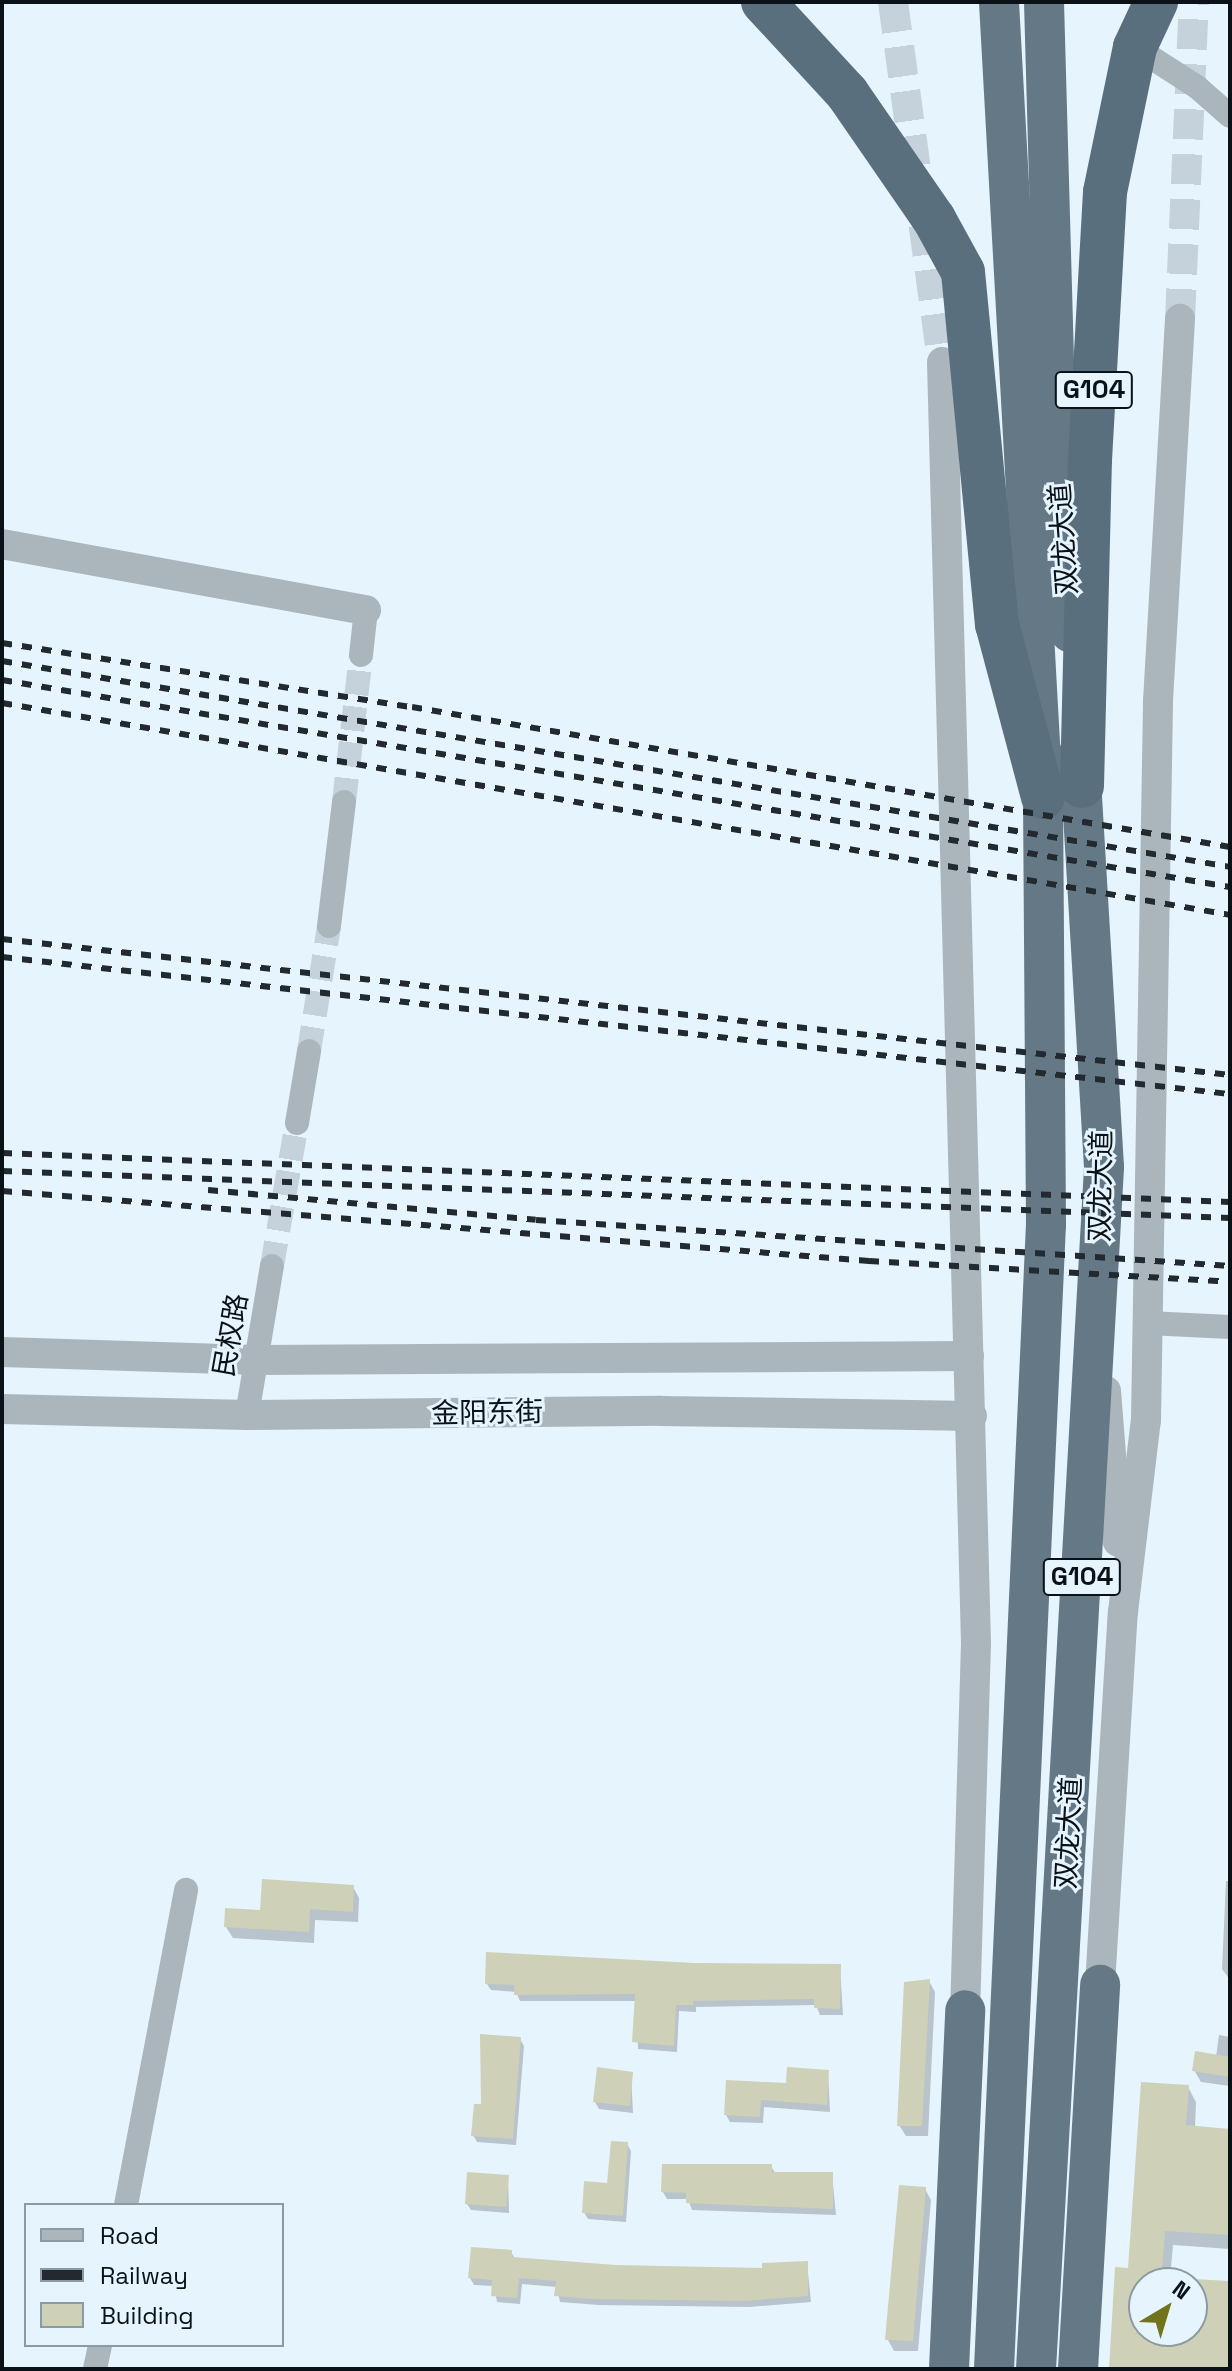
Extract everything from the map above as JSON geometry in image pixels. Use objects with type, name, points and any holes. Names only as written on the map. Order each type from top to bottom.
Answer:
[{"type":"highway","points":[[754,2],[795,37]]},
{"type":"highway","name":"G104","points":[[763,2],[847,93],[934,219],[963,272],[997,624],[1063,791]]},
{"type":"highway","name":"双龙大道","points":[[999,2],[1063,791],[1104,1167],[1036,2369]]},
{"type":"highway","name":"双龙大道","points":[[994,2369],[1063,791],[1044,2]]},
{"type":"highway","name":"G104","points":[[1063,791],[1090,460],[1105,192],[1135,47],[1156,2]]},
{"type":"highway","points":[[1078,2369],[1100,1985]]},
{"type":"highway","points":[[949,2369],[965,2010]]},
{"type":"street","points":[[1135,47],[1197,87],[1230,116]]},
{"type":"street","points":[[1100,1985],[1123,1612],[1146,1420],[1158,701],[1180,319]]},
{"type":"street","points":[[942,362],[976,1643],[965,2010]]},
{"type":"street","points":[[2,544],[366,610],[361,655]]},
{"type":"street","points":[[329,926],[344,802]]},
{"type":"street","points":[[297,1123],[309,1051]]},
{"type":"street","name":"民权路","points":[[247,1415],[272,1266]]},
{"type":"street","points":[[1098,1277],[1123,1612]]},
{"type":"street","points":[[1148,1323],[1230,1327]]},
{"type":"street","name":"金阳东街","points":[[2,1352],[256,1360],[969,1356]]},
{"type":"street","name":"金阳东街","points":[[2,1409],[247,1415],[661,1411],[972,1416]]},
{"type":"street","points":[[126,2203],[186,1890]]},
{"type":"street","points":[[95,2369],[100,2347]]},
{"type":"building","points":[[262,1879],[354,1885],[353,1912],[310,1909],[309,1932],[224,1927],[225,1908],[260,1910]]},
{"type":"building","points":[[486,1952],[695,1963],[841,1964],[840,2009],[814,2008],[814,1999],[693,2001],[693,2005],[676,2005],[674,2046],[632,2042],[635,1994],[514,1995],[514,1985],[485,1984]]},
{"type":"building","points":[[930,1979],[922,2126],[897,2126],[904,1982]]},
{"type":"building","points":[[480,2034],[521,2037],[513,2139],[471,2136],[474,2104],[481,2104]]},
{"type":"building","points":[[1195,2051],[1230,2057],[1230,2077],[1192,2071]]},
{"type":"building","points":[[597,2067],[633,2072],[630,2106],[593,2102]]},
{"type":"building","points":[[787,2067],[829,2070],[827,2105],[761,2100],[760,2117],[724,2115],[726,2080],[786,2083]]},
{"type":"building","points":[[1141,2082],[1189,2085],[1186,2125],[1230,2129],[1230,2235],[1165,2231],[1162,2267],[1128,2267]]},
{"type":"building","points":[[611,2141],[628,2142],[623,2216],[582,2213],[584,2181],[607,2183]]},
{"type":"building","points":[[662,2164],[772,2164],[772,2172],[833,2172],[833,2209],[686,2203],[686,2193],[661,2192]]},
{"type":"building","points":[[467,2172],[509,2175],[506,2207],[465,2204]]},
{"type":"building","points":[[899,2185],[926,2187],[913,2341],[885,2340]]},
{"type":"building","points":[[471,2247],[512,2250],[512,2257],[616,2265],[762,2268],[762,2263],[808,2261],[808,2296],[744,2301],[594,2299],[554,2296],[556,2281],[519,2278],[517,2298],[491,2296],[492,2280],[468,2278]]},
{"type":"building","points":[[1115,2267],[1128,2268],[1128,2347],[1208,2347],[1208,2280],[1230,2281],[1230,2369],[1109,2369]]},
{"type":"tunnel","points":[[893,2],[942,362]]},
{"type":"tunnel","points":[[1180,319],[1194,2]]},
{"type":"tunnel","points":[[344,802],[361,655]]},
{"type":"tunnel","points":[[309,1051],[329,926]]},
{"type":"tunnel","points":[[272,1266],[297,1123]]},
{"type":"railway","points":[[2,643],[412,707],[1230,847]]},
{"type":"railway","points":[[2,661],[1230,867]]},
{"type":"railway","points":[[2,680],[1230,887]]},
{"type":"railway","points":[[2,703],[1230,915]]},
{"type":"railway","points":[[2,939],[1230,1075]]},
{"type":"railway","points":[[2,957],[1230,1094]]},
{"type":"railway","points":[[2,1153],[1230,1202]]},
{"type":"railway","points":[[2,1171],[1230,1218]]},
{"type":"railway","points":[[208,1190],[536,1220],[1230,1266]]},
{"type":"railway","points":[[2,1191],[869,1261],[1230,1282]]}]
